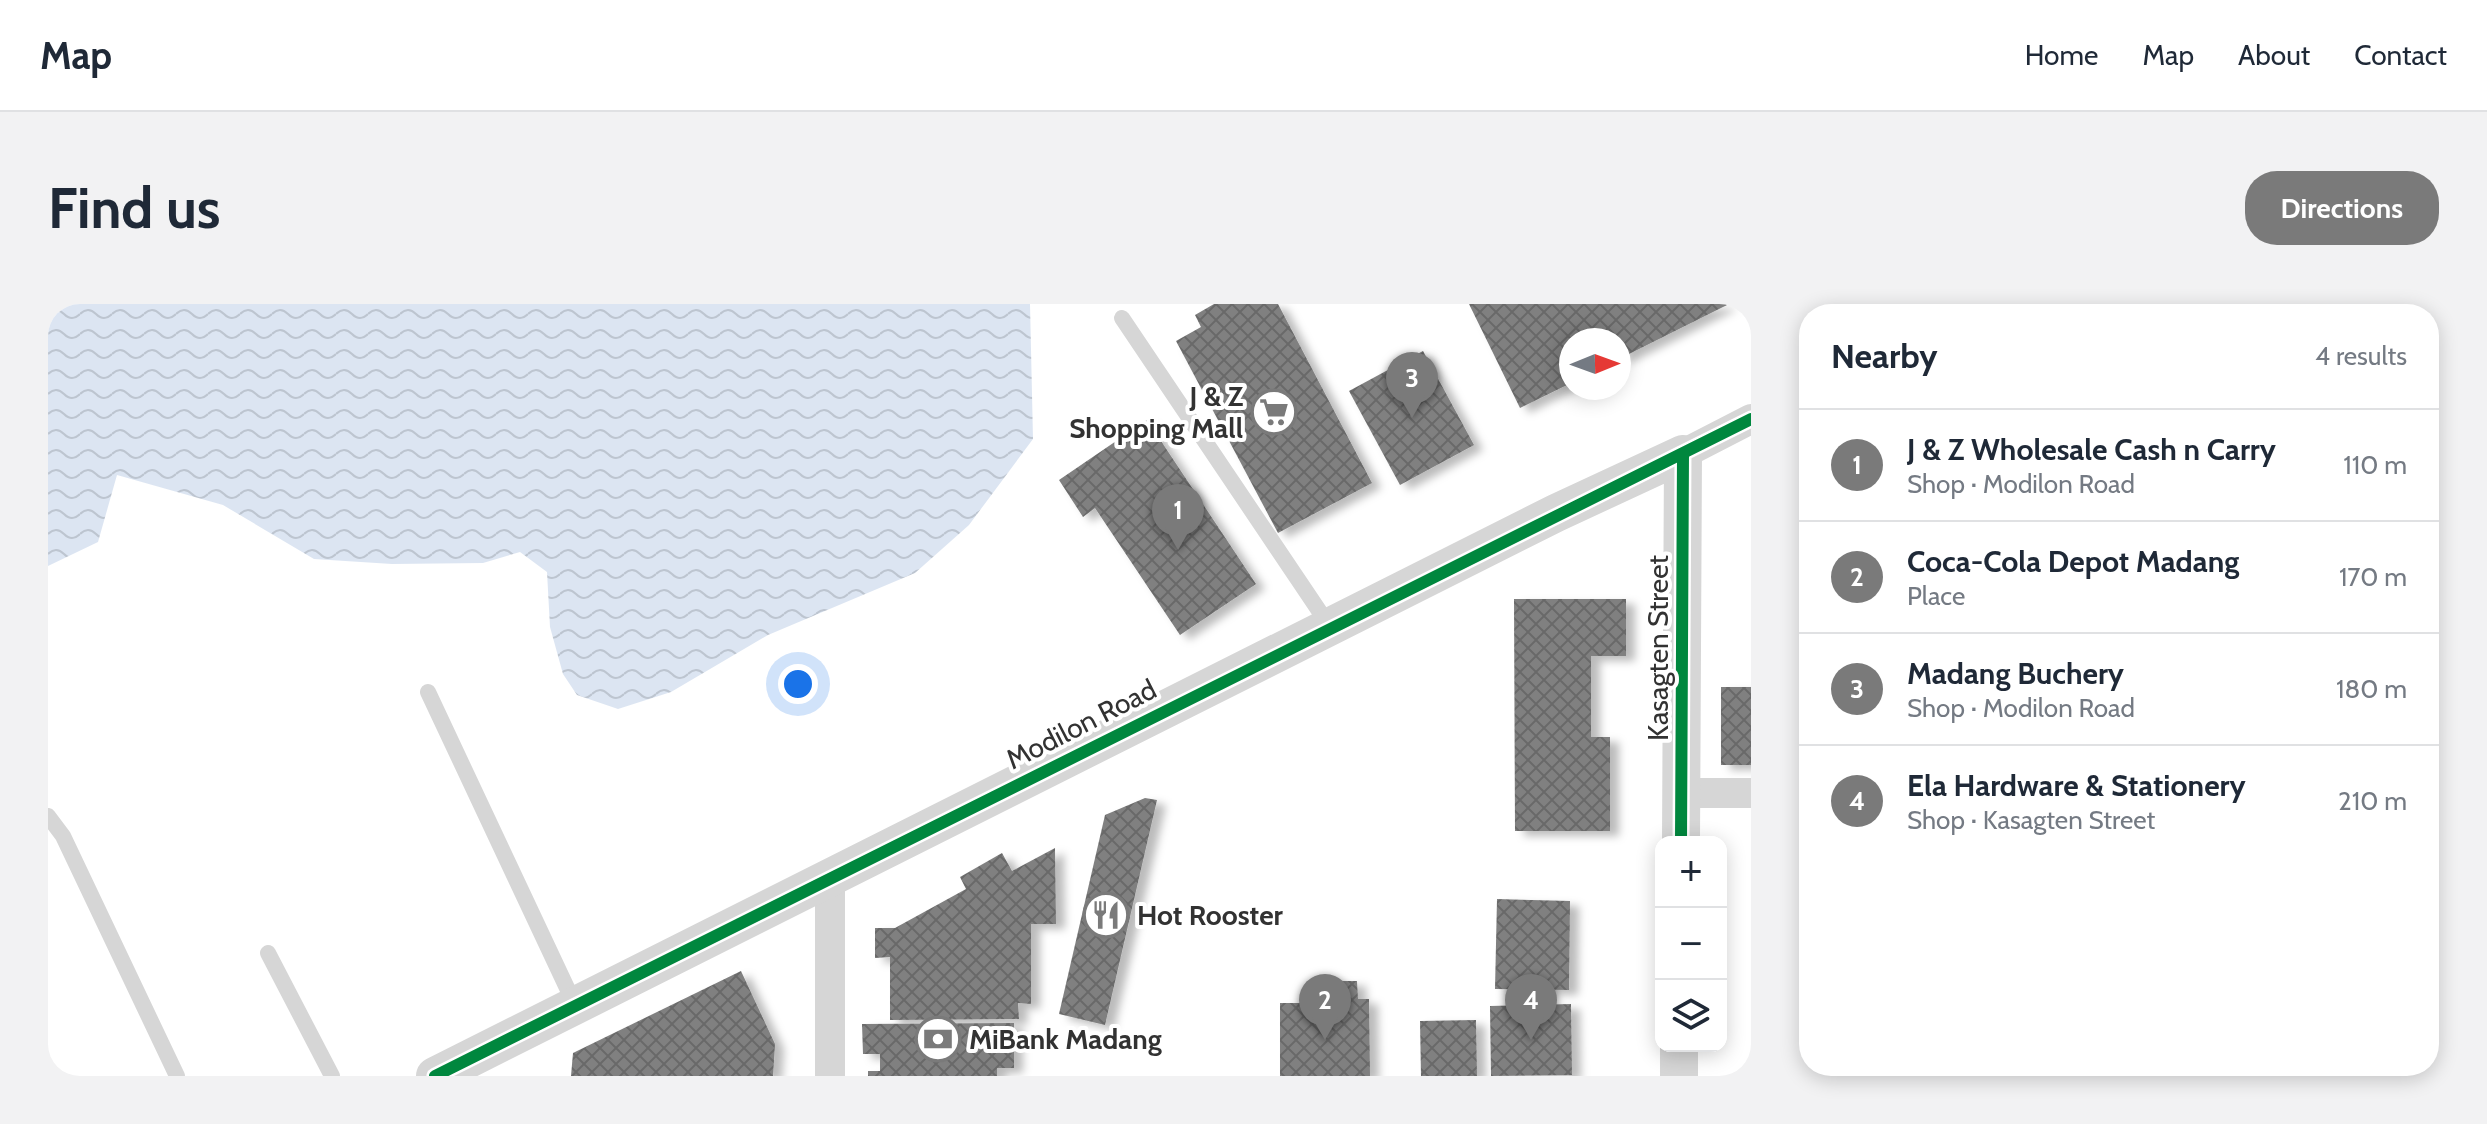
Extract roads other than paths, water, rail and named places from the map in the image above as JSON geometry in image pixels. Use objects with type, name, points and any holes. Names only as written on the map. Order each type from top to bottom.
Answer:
[{"type":"street","name":"Modilon Road","points":[[435,1076],[830,876],[1751,419]]},
{"type":"street","name":"Kasagten Street","points":[[1681,836],[1683,454]]},
{"type":"street","points":[[1681,793],[1751,793]]},
{"type":"street","points":[[830,876],[830,1076]]},
{"type":"street","points":[[1679,1052],[1679,1076]]},
{"type":"lane","points":[[1122,318],[1330,627]]},
{"type":"lane","points":[[428,692],[576,1007]]},
{"type":"lane","points":[[48,816],[63,836],[177,1076]]},
{"type":"lane","points":[[268,953],[332,1076]]},
{"type":"water","points":[[48,304],[1030,304],[1033,439],[969,525],[915,573],[768,635],[671,692],[618,709],[577,695],[563,674],[550,627],[547,572],[520,552],[483,563],[392,564],[314,559],[223,505],[117,475],[98,542],[48,566]]},
{"type":"place","name":"J & Z Shopping Mall","points":[[1274,412]]},
{"type":"place","name":"Madang Buchery","points":[[1412,418]]},
{"type":"place","name":"J & Z Wholesale Cash n Carry","points":[[1178,550]]},
{"type":"place","name":"Hot Rooster","points":[[1106,915]]},
{"type":"place","name":"MiBank Madang","points":[[938,1039]]},
{"type":"place","name":"Coca-Cola Depot Madang","points":[[1325,1040]]},
{"type":"place","name":"Ela Hardware & Stationery","points":[[1531,1040]]}]
